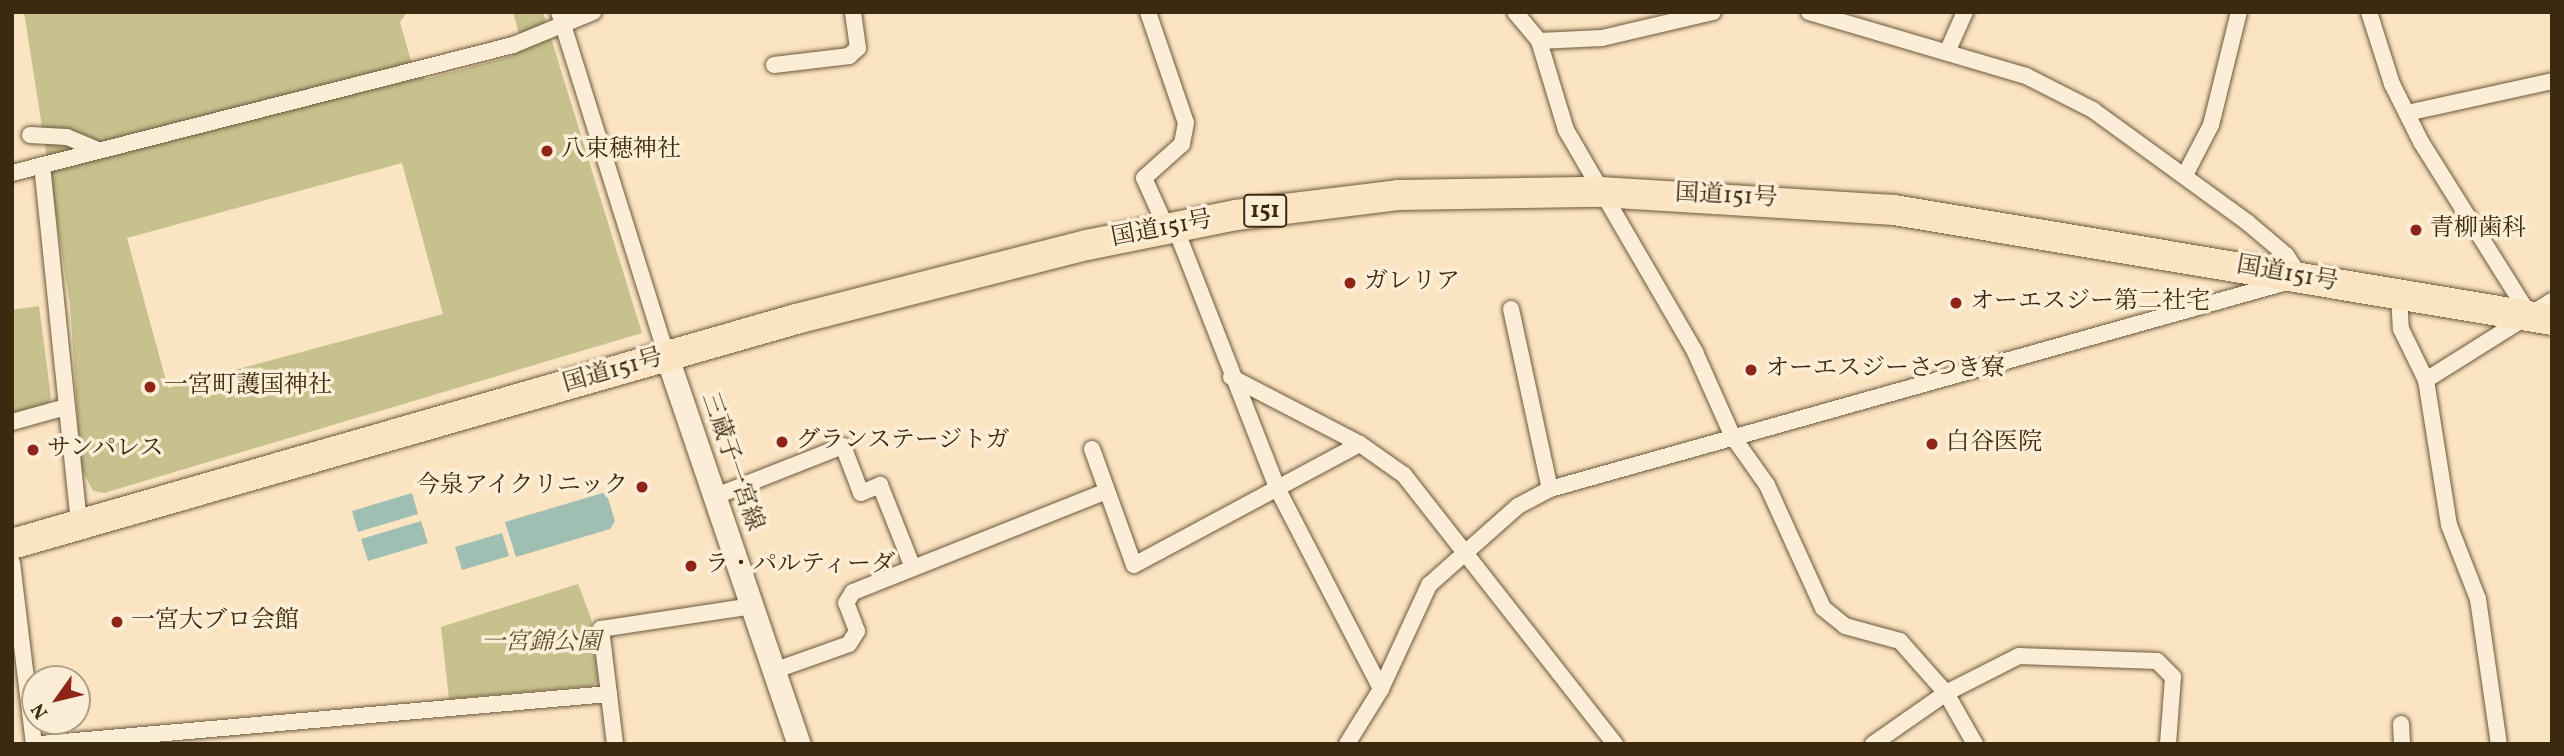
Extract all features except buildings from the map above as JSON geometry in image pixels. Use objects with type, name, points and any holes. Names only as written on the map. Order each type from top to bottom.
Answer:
[{"type":"highway","name":"国道151号","points":[[12,544],[667,357],[1171,228],[1398,195],[1600,192],[1894,210],[2399,294],[2544,312]]},
{"type":"main road","name":"三蔵子一宮線","points":[[667,357],[776,670],[799,744]]},
{"type":"street","points":[[12,173],[95,149],[394,77],[561,18],[593,12]]},
{"type":"street","points":[[774,65],[849,56],[858,48],[853,12]]},
{"type":"street","points":[[1148,12],[1186,123],[1182,144],[1144,178],[1171,228],[1278,490],[1381,689]]},
{"type":"street","points":[[1515,12],[1538,41],[1566,130],[1695,352],[1733,437],[1767,485],[1823,608],[1845,626],[1900,641],[1946,693],[1975,744]]},
{"type":"street","points":[[1538,41],[1602,38],[1713,12]]},
{"type":"street","points":[[1347,744],[1381,689],[1413,610],[1462,551],[1550,489],[2301,278],[2286,255],[2186,173],[2092,110],[2026,76],[1948,50],[1809,12]]},
{"type":"street","points":[[1948,50],[1965,12]]},
{"type":"street","points":[[2186,173],[2211,125],[2239,12]]},
{"type":"street","points":[[2369,12],[2378,49],[2407,113],[2544,312],[2426,380]]},
{"type":"street","points":[[561,18],[667,357]]},
{"type":"street","points":[[2407,113],[2552,81]]},
{"type":"street","points":[[30,135],[67,137],[95,149]]},
{"type":"street","points":[[42,165],[79,525]]},
{"type":"street","points":[[2399,294],[2401,329],[2426,380],[2449,525],[2478,599],[2499,744]]},
{"type":"street","points":[[1511,309],[1550,489]]},
{"type":"street","points":[[1231,377],[1360,444],[1404,475],[1615,744]]},
{"type":"street","points":[[12,422],[66,407]]},
{"type":"street","points":[[1092,449],[1134,565],[1360,444]]},
{"type":"street","points":[[716,496],[843,446],[861,493],[880,485],[914,568]]},
{"type":"street","points":[[776,670],[849,644],[857,631],[846,603],[853,592],[1107,491]]},
{"type":"street","points":[[12,563],[34,744]]},
{"type":"street","points":[[615,744],[601,629],[753,606]]},
{"type":"street","points":[[1873,744],[1946,693],[2019,656],[2157,661],[2173,677],[2168,744]]},
{"type":"street","points":[[41,744],[609,694]]},
{"type":"street","points":[[2401,724],[2402,744]]},
{"type":"green space","points":[[24,12],[407,12],[400,22],[414,72],[426,79],[512,56],[522,44],[513,12],[543,12],[642,333],[104,493],[93,491],[81,468],[70,305]],"holes":[[[402,163],[443,314],[168,388],[127,238]]]},
{"type":"green space","points":[[39,306],[51,397],[48,404],[12,414],[12,310]]},
{"type":"green space","name":"一宮錦公園","points":[[578,584],[591,618],[598,681],[592,686],[449,699],[441,627]]},
{"type":"shaded area","points":[[606,492],[615,521],[610,529],[516,557],[505,522]]},
{"type":"shaded area","points":[[412,493],[418,514],[358,532],[352,511]]},
{"type":"shaded area","points":[[421,521],[428,543],[368,561],[361,539]]},
{"type":"shaded area","points":[[502,533],[509,556],[462,570],[455,547]]},
{"type":"place","name":"八束穂神社","points":[[547,151]]},
{"type":"place","name":"青柳歯科","points":[[2416,230]]},
{"type":"place","name":"ガレリア","points":[[1350,283]]},
{"type":"place","name":"オーエスジー第二社宅","points":[[1956,303]]},
{"type":"place","name":"オーエスジーさつき寮","points":[[1751,370]]},
{"type":"place","name":"一宮町護国神社","points":[[150,387]]},
{"type":"place","name":"グランステージトガ","points":[[782,442]]},
{"type":"place","name":"白谷医院","points":[[1932,444]]},
{"type":"place","name":"サンパレス","points":[[33,450]]},
{"type":"place","name":"今泉アイクリニック","points":[[642,487]]},
{"type":"place","name":"ラ・パルティーダ","points":[[691,566]]},
{"type":"place","name":"一宮大ブロ会館","points":[[117,622]]}]
